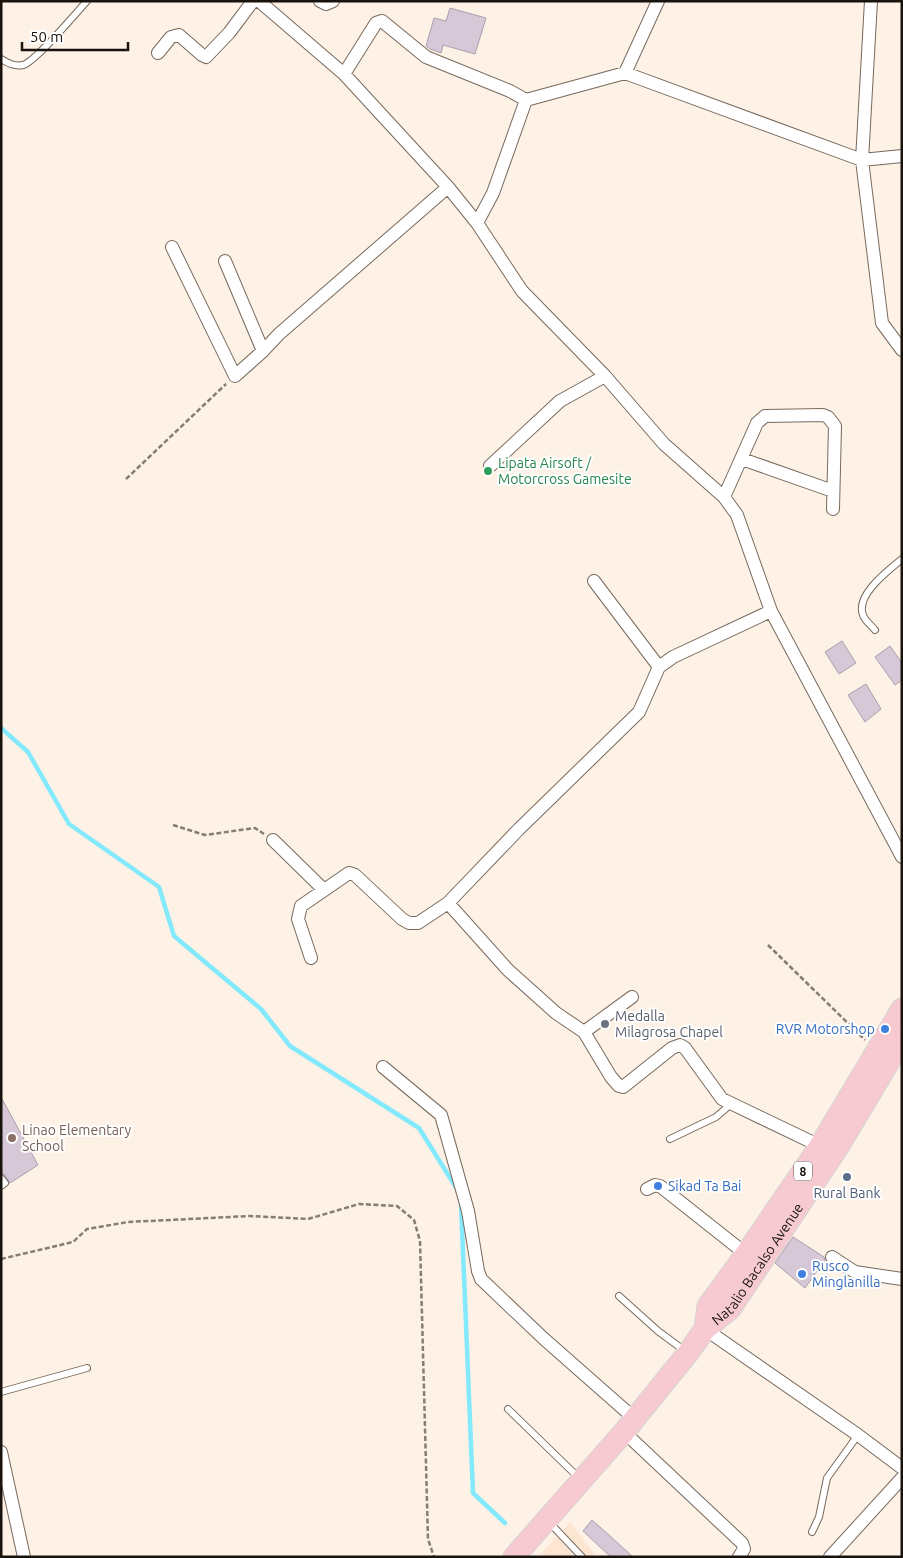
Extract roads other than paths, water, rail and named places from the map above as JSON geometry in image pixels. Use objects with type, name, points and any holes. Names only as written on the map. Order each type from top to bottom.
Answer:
[{"type":"highway","name":"Natalio Bacalso Avenue","points":[[705,1330],[708,1306],[820,1146],[902,1009]]},
{"type":"highway","name":"Natalio Bacalso Avenue","points":[[520,1553],[630,1426],[705,1330],[730,1309],[838,1147],[902,1040]]},
{"type":"street","points":[[158,54],[171,37],[179,35],[202,56],[206,57],[229,33],[253,1]]},
{"type":"street","points":[[259,1],[344,74],[448,187],[477,223],[522,291],[605,376],[664,444],[724,497],[737,515],[771,611],[902,857]]},
{"type":"street","points":[[320,1],[326,4],[333,1]]},
{"type":"street","points":[[625,73],[658,1]]},
{"type":"street","points":[[871,1],[862,160],[882,323],[902,350]]},
{"type":"street","points":[[344,74],[376,23],[382,21],[426,58],[510,91],[526,100],[625,73],[862,160],[902,156]]},
{"type":"street","points":[[477,223],[493,193],[526,100]]},
{"type":"street","points":[[172,247],[235,376],[279,334],[448,187]]},
{"type":"street","points":[[225,261],[263,351]]},
{"type":"street","points":[[490,466],[560,402],[605,376]]},
{"type":"street","points":[[724,497],[757,423],[765,416],[823,415],[828,417],[835,426],[833,509]]},
{"type":"street","points":[[742,459],[833,491]]},
{"type":"street","points":[[594,581],[659,666]]},
{"type":"street","points":[[311,958],[298,919],[301,906],[323,889],[346,874],[352,873],[402,919],[409,923],[418,923],[448,903],[519,829],[639,712],[659,666],[673,657],[771,611]]},
{"type":"street","points":[[273,840],[323,889]]},
{"type":"street","points":[[448,903],[508,970],[556,1013],[584,1032],[611,1077],[619,1086],[623,1086],[672,1048],[680,1046],[686,1048],[718,1094],[732,1104],[820,1146]]},
{"type":"street","points":[[584,1032],[632,997]]},
{"type":"street","points":[[383,1067],[441,1116],[468,1211],[480,1279],[543,1338],[742,1543],[744,1549],[739,1557]]},
{"type":"street","points":[[647,1189],[655,1185],[660,1186],[746,1254]]},
{"type":"street","points":[[832,1257],[854,1272],[902,1279]]},
{"type":"street","points":[[705,1330],[858,1435],[902,1468]]},
{"type":"street","points":[[1,1452],[4,1481],[24,1557]]},
{"type":"street","points":[[830,1557],[902,1478]]},
{"type":"lane","points":[[1,58],[9,64],[17,66],[31,61],[87,1]]},
{"type":"lane","points":[[875,630],[865,619],[862,611],[866,594],[877,581],[902,559]]},
{"type":"lane","points":[[670,1139],[716,1117],[732,1104]]},
{"type":"lane","points":[[1,1178],[5,1183],[1,1186]]},
{"type":"lane","points":[[619,1296],[658,1331],[688,1353]]},
{"type":"lane","points":[[1,1392],[87,1368]]},
{"type":"lane","points":[[508,1409],[582,1481]]},
{"type":"lane","points":[[812,1532],[819,1517],[827,1478],[858,1435]]},
{"type":"lane","points":[[547,1520],[582,1557]]},
{"type":"waterway","points":[[1,728],[28,752],[69,824],[159,887],[174,936],[261,1009],[290,1046],[419,1128],[457,1189]]},
{"type":"waterway","points":[[461,1203],[473,1493],[505,1523]]},
{"type":"place","name":"Lipata Airsoft / Motorcross Gamesite","points":[[488,471]]},
{"type":"place","name":"Medalla Milagrosa Chapel","points":[[605,1024]]},
{"type":"place","name":"RVR Motorshop","points":[[885,1029]]},
{"type":"place","name":"Linao Elementary School","points":[[12,1138]]},
{"type":"place","name":"Rural Bank","points":[[847,1177]]},
{"type":"place","name":"Sikad Ta Bai","points":[[658,1186]]},
{"type":"place","name":"Rusco Minglanilla","points":[[802,1274]]}]
